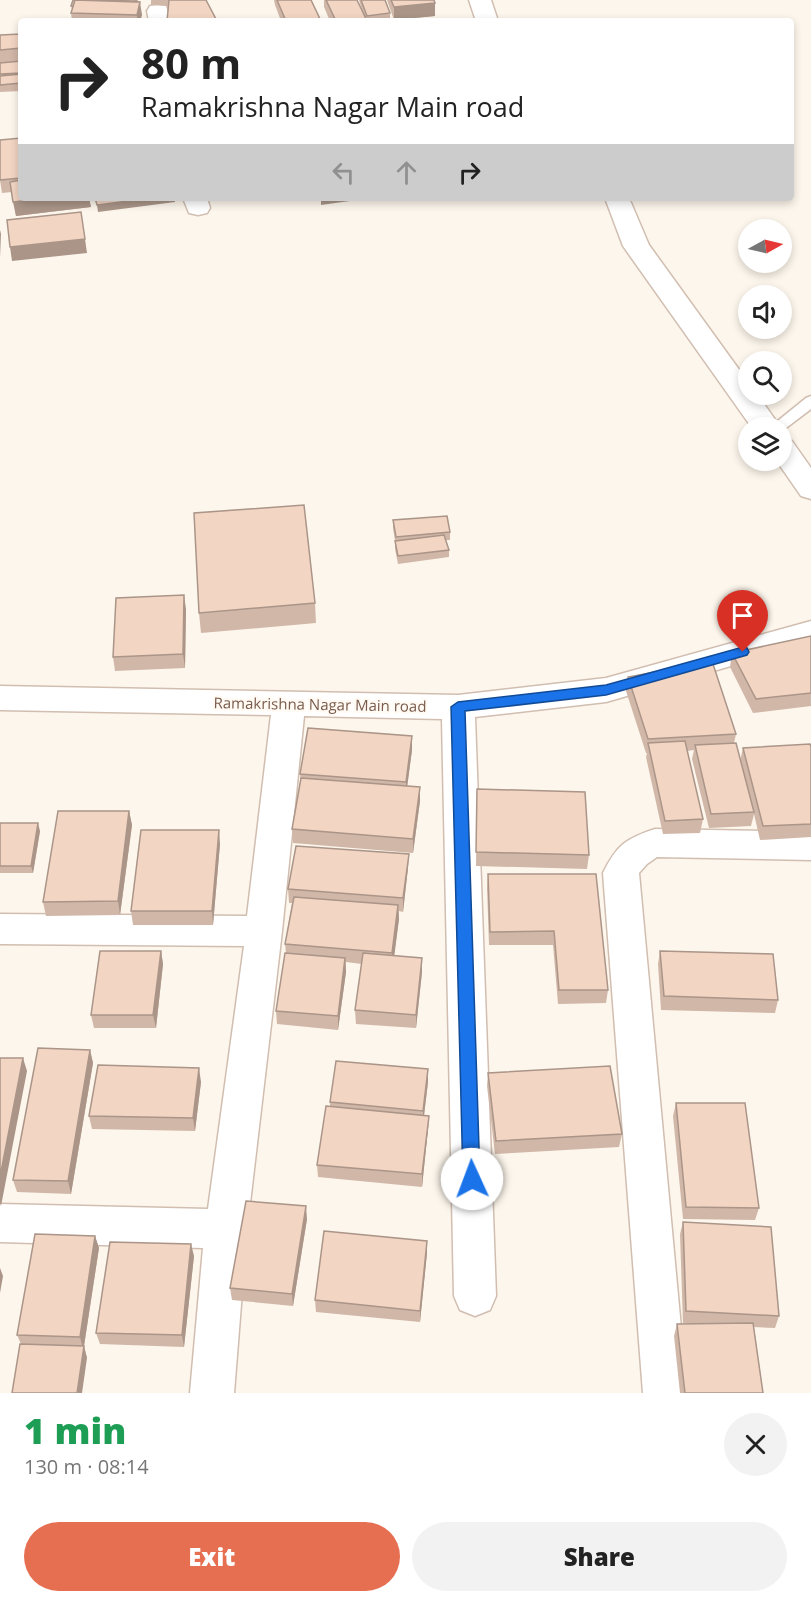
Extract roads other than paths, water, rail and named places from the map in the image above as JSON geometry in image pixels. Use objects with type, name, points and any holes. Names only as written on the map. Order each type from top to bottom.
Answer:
[{"type":"street","points":[[480,0],[486,18]]},
{"type":"street","points":[[618,201],[636,246],[759,417]]},
{"type":"street","points":[[792,462],[811,489]]},
{"type":"street","name":"Ramakrishna Nagar Main road","points":[[0,698],[458,707],[606,690],[811,632]]},
{"type":"street","points":[[212,1393],[226,1229],[264,931],[289,705]]},
{"type":"street","points":[[458,707],[475,1296]]},
{"type":"street","points":[[665,1393],[621,873],[627,859],[639,849],[655,843],[811,846]]},
{"type":"street","points":[[0,929],[264,931]]},
{"type":"street","points":[[0,1223],[226,1229]]},
{"type":"lane","points":[[790,417],[811,401]]}]
